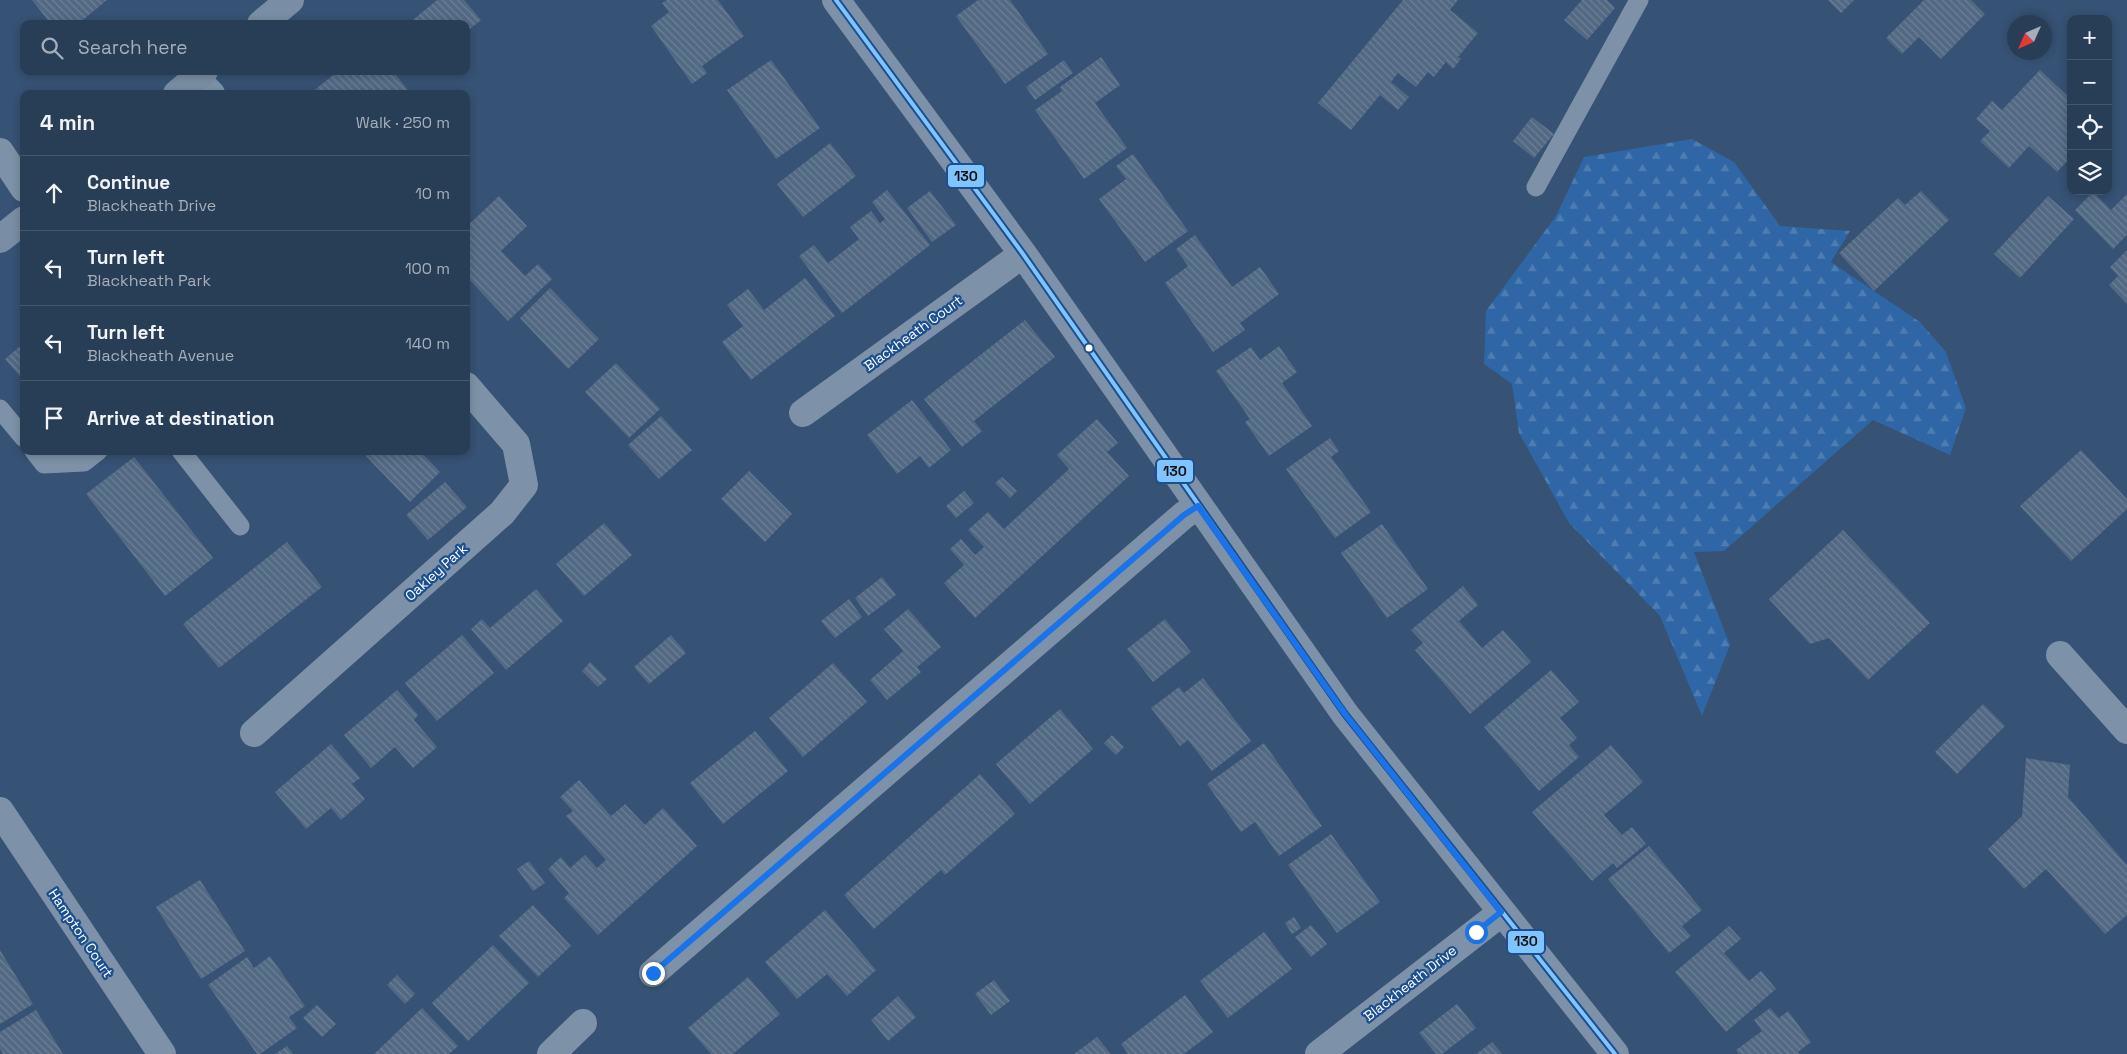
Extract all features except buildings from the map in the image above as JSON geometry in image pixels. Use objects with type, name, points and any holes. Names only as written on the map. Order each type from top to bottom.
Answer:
[{"type":"main road","points":[[266,20],[290,0]]},
{"type":"main road","points":[[0,239],[20,223]]},
{"type":"street","points":[[836,0],[1023,254],[1345,714],[1615,1054]]},
{"type":"street","points":[[0,152],[20,182]]},
{"type":"street","name":"Blackheath Court","points":[[804,413],[1023,254]]},
{"type":"street","name":"Oakley Park","points":[[254,733],[502,513],[524,485],[516,444],[470,391]]},
{"type":"street","points":[[653,973],[1176,522],[1198,506]]},
{"type":"street","points":[[2060,655],[2127,730]]},
{"type":"street","name":"Hampton Court","points":[[0,811],[162,1054]]},
{"type":"street","name":"Blackheath Drive","points":[[1319,1054],[1501,912]]},
{"type":"street","points":[[551,1054],[583,1023]]},
{"type":"lane","points":[[1536,187],[1639,0]]},
{"type":"lane","points":[[0,409],[20,433]]},
{"type":"lane","points":[[37,455],[44,464],[84,462],[93,455]]},
{"type":"lane","points":[[184,455],[240,526]]},
{"type":"green space","points":[[1692,139],[1734,162],[1780,226],[1850,231],[1831,262],[1920,322],[1946,352],[1966,408],[1950,455],[1873,420],[1724,551],[1694,552],[1730,645],[1702,716],[1660,616],[1569,523],[1519,433],[1512,384],[1484,364],[1486,311],[1556,216],[1584,157]]},
{"type":"transit line","name":"130","points":[[836,0],[1023,254],[1345,714],[1615,1054]]},
{"type":"route","points":[[653,973],[1184,515],[1198,506],[1345,714],[1501,912],[1476,932]]}]
